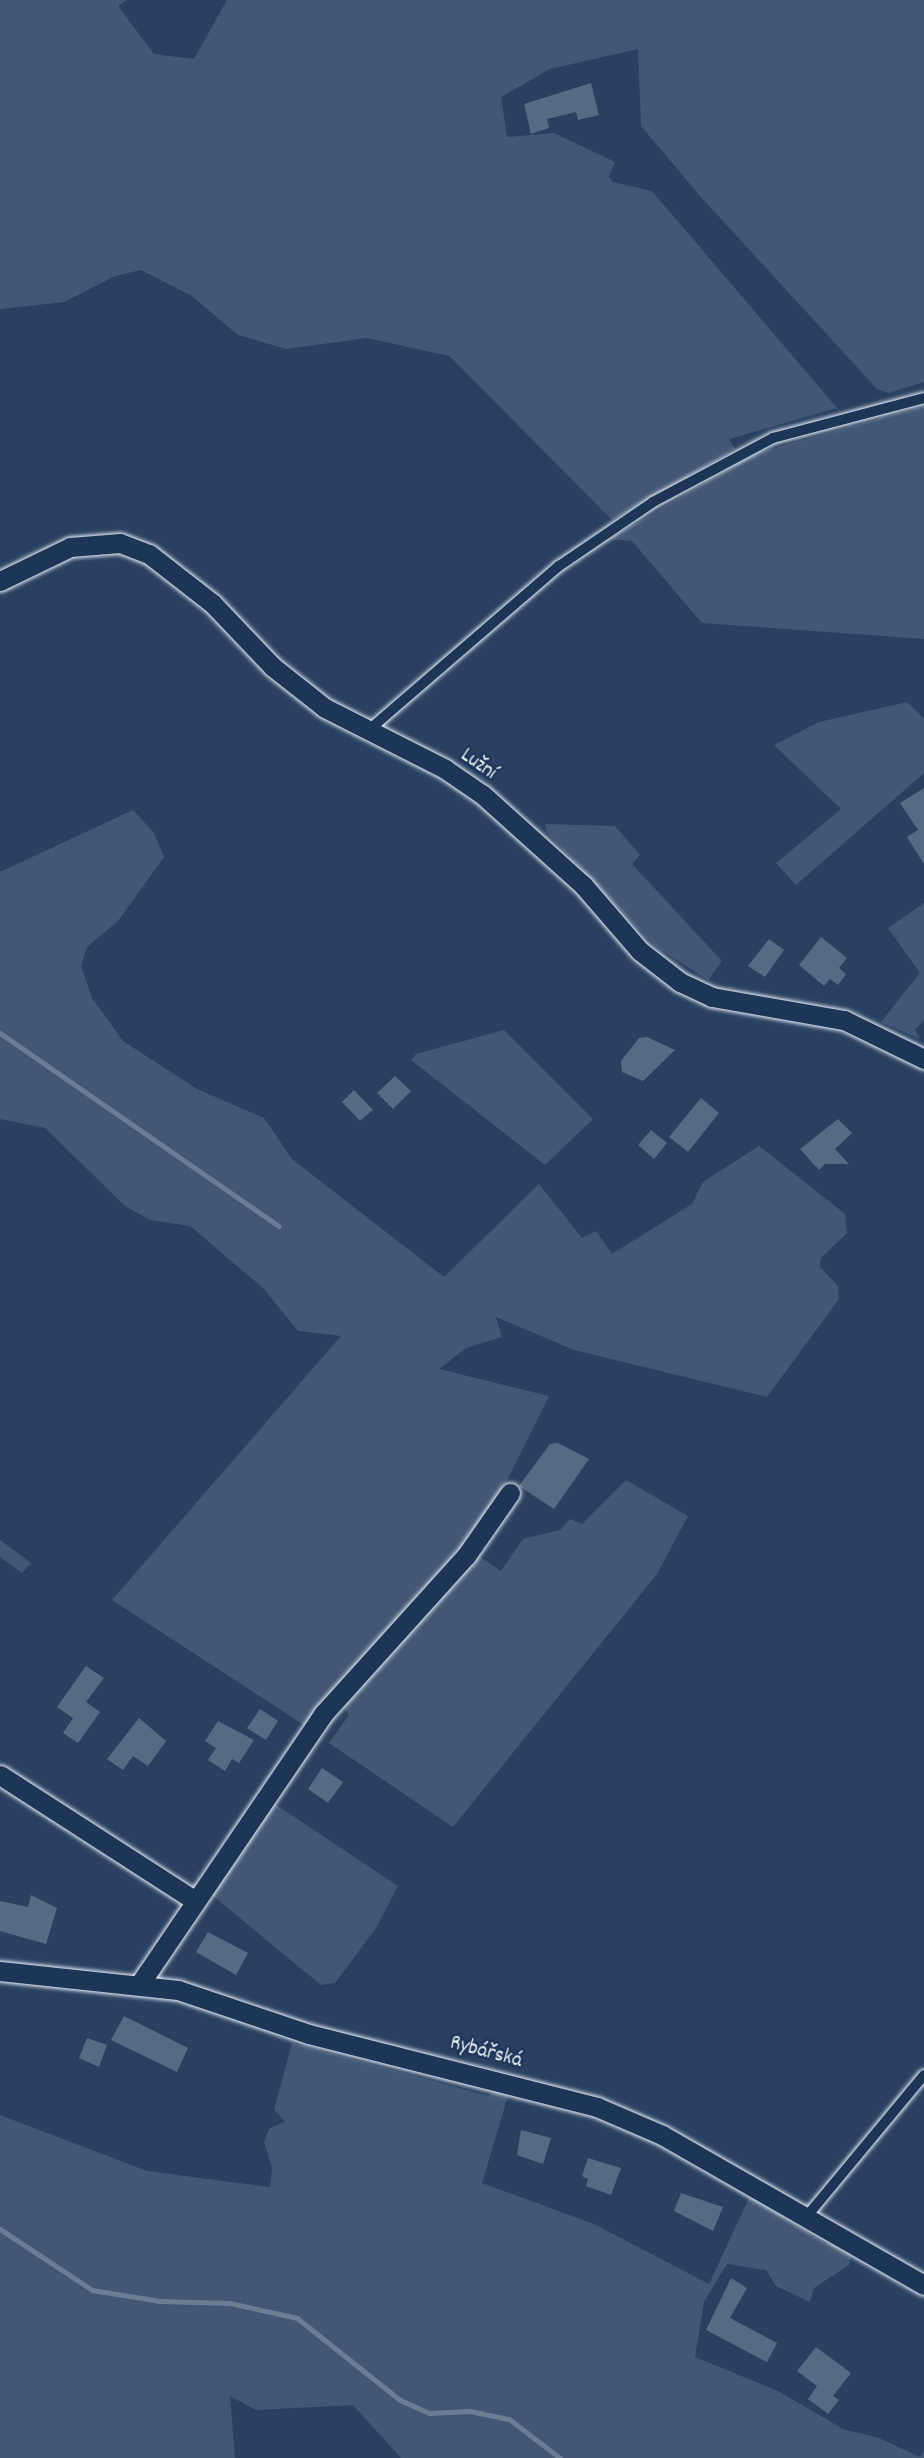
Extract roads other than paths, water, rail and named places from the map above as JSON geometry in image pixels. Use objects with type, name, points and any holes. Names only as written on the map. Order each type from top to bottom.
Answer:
[{"type":"street","name":"Lužní","points":[[0,581],[70,547],[120,543],[149,554],[212,603],[284,675],[325,708],[370,729],[482,795],[583,885],[640,951],[680,982],[712,998],[844,1020],[924,1059]]},
{"type":"street","points":[[139,1985],[194,1900],[323,1714],[466,1556],[510,1493]]},
{"type":"street","points":[[0,1775],[194,1900]]},
{"type":"street","name":"Rybářská","points":[[0,1971],[178,1990],[309,2034],[597,2107],[662,2135],[924,2285]]},
{"type":"lane","points":[[370,729],[548,575],[653,502],[773,438],[924,398]]},
{"type":"lane","points":[[807,2216],[924,2075]]},
{"type":"waterway","points":[[0,1033],[279,1226]]},
{"type":"waterway","points":[[0,2229],[92,2290],[160,2301],[230,2303],[297,2318],[400,2400],[429,2413],[470,2411],[509,2419],[560,2458]]}]
